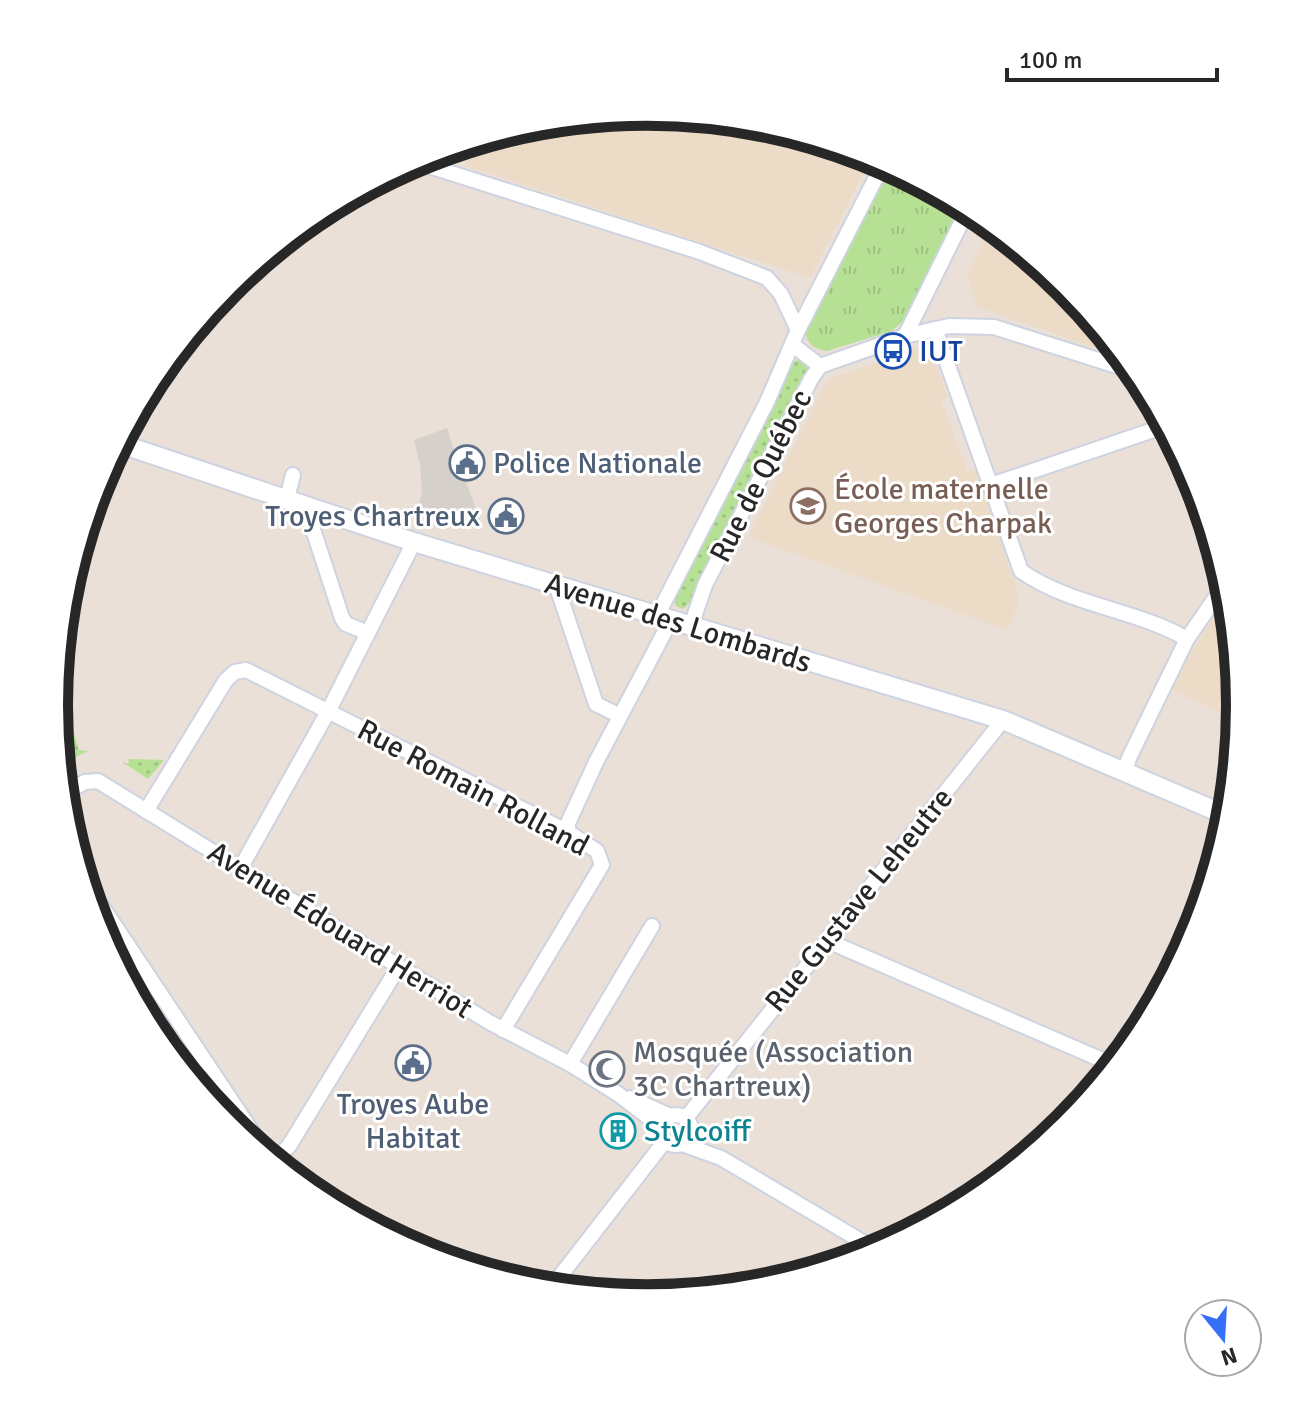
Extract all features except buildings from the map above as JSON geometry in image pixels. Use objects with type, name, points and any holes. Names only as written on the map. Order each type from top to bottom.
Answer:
[{"type":"street","points":[[433,167],[700,252],[767,278],[781,294],[798,330]]},
{"type":"street","name":"Rue de Québec","points":[[568,832],[568,823],[798,330],[878,174]]},
{"type":"street","points":[[905,336],[963,219]]},
{"type":"street","name":"Rue de Québec","points":[[691,626],[720,552],[789,418],[820,366],[905,336],[949,326],[994,327],[1117,366]]},
{"type":"street","points":[[935,329],[1021,571],[1039,583],[1171,630],[1187,639]]},
{"type":"street","points":[[793,345],[820,366]]},
{"type":"street","points":[[991,485],[1156,429]]},
{"type":"street","name":"Avenue des Lombards","points":[[130,446],[557,587],[1003,720],[1217,811]]},
{"type":"street","points":[[293,475],[296,502],[342,618],[346,624],[368,633]]},
{"type":"street","points":[[146,811],[226,680],[235,672],[246,670],[329,710],[414,542]]},
{"type":"street","points":[[557,587],[596,704],[620,716]]},
{"type":"street","points":[[1125,772],[1187,639],[1217,596]]},
{"type":"street","name":"Rue Romain Rolland","points":[[240,869],[329,710],[568,832],[597,851],[602,865],[503,1030]]},
{"type":"street","name":"Rue Gustave Leheutre","points":[[686,1131],[828,937],[1003,720]]},
{"type":"street","name":"Avenue Édouard Herriot","points":[[74,788],[85,782],[98,781],[503,1030],[570,1064],[665,1128]]},
{"type":"street","points":[[108,915],[247,1124]]},
{"type":"street","points":[[570,1064],[652,926]]},
{"type":"street","points":[[828,937],[837,945],[1105,1061]]},
{"type":"street","points":[[281,1153],[289,1146],[399,966]]},
{"type":"street","points":[[558,1277],[678,1114],[686,1131],[721,1158],[863,1242]]},
{"type":"street","points":[[665,1128],[673,1145],[686,1131]]},
{"type":"shaded area","points":[[648,126],[723,130],[761,137],[834,156],[866,169],[810,278],[466,165],[463,155],[534,137],[572,130]]},
{"type":"shaded area","points":[[986,235],[1030,269],[1057,295],[1107,352],[977,307],[967,273]]},
{"type":"shaded area","points":[[926,346],[948,397],[941,400],[967,472],[976,470],[1020,600],[1007,630],[748,537],[826,383],[835,377]]},
{"type":"shaded area","points":[[447,428],[480,520],[450,513],[446,523],[417,513],[422,491],[414,440]]},
{"type":"shaded area","points":[[1219,608],[1226,667],[1227,715],[1170,689]]},
{"type":"green space","points":[[882,176],[959,217],[908,317],[892,331],[827,351],[812,345],[805,330]]},
{"type":"green space","points":[[801,359],[808,364],[807,374],[691,601],[683,609],[676,606],[673,597],[791,363]]},
{"type":"green space","points":[[71,722],[79,750],[88,751],[71,760],[70,733],[68,723]]},
{"type":"green space","points":[[129,759],[164,760],[148,779],[122,762],[128,764]]},
{"type":"place","name":"IUT","points":[[893,351]]},
{"type":"place","name":"Police Nationale","points":[[467,463]]},
{"type":"place","name":"École maternelle Georges Charpak","points":[[808,506]]},
{"type":"place","name":"Troyes Chartreux","points":[[506,516]]},
{"type":"place","name":"Troyes Aube Habitat","points":[[413,1063]]},
{"type":"place","name":"Mosquée (Association 3C Chartreux)","points":[[607,1069]]},
{"type":"place","name":"Stylcoiff","points":[[618,1131]]}]
